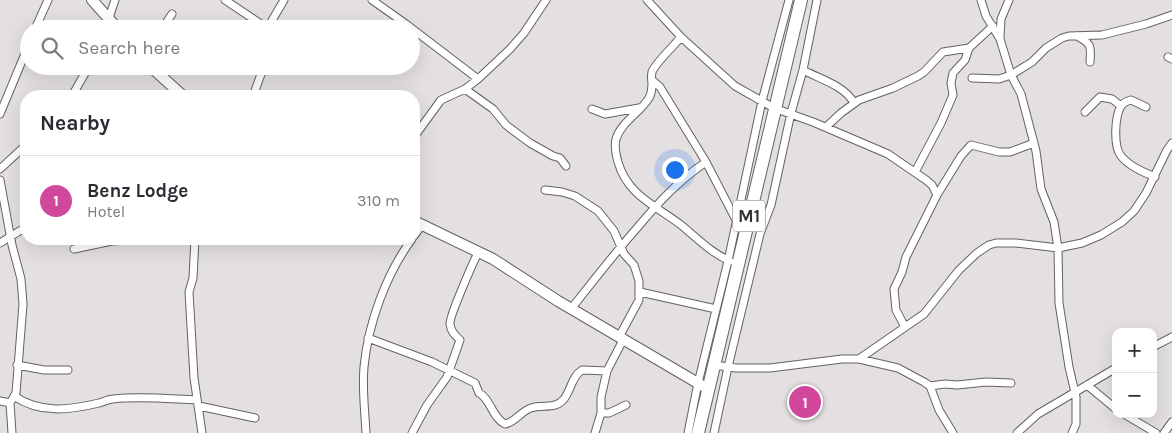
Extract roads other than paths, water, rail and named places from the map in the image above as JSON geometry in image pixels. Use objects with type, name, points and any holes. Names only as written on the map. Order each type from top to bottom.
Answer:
[{"type":"highway","name":"M1","points":[[698,433],[703,386],[714,365],[733,262],[745,233],[801,0]]},
{"type":"street","points":[[39,20],[48,0]]},
{"type":"street","points":[[92,0],[109,18],[115,0]]},
{"type":"street","points":[[225,0],[255,20]]},
{"type":"street","points":[[272,20],[284,0]]},
{"type":"street","points":[[372,0],[400,20]]},
{"type":"street","points":[[420,129],[441,100],[465,89],[478,79],[524,33],[546,0]]},
{"type":"street","points":[[688,433],[703,386],[716,309],[733,262],[736,221],[762,101],[789,0]]},
{"type":"street","points":[[714,433],[760,234],[771,205],[791,113],[803,70],[817,0]]},
{"type":"street","points":[[981,0],[986,16],[1000,39],[1011,75],[1021,94],[1034,143],[1041,189],[1054,222],[1058,248],[1060,303],[1069,367],[1075,391],[1076,424],[1074,433]]},
{"type":"street","points":[[1000,39],[1001,19],[1009,0]]},
{"type":"street","points":[[650,1],[681,37],[735,86],[774,108],[875,147],[898,160],[932,185],[937,195]]},
{"type":"street","points":[[168,20],[172,14]]},
{"type":"street","points":[[972,78],[999,79],[1011,75],[1032,62],[1046,48],[1062,38],[1102,35],[1146,24],[1172,15]]},
{"type":"street","points":[[915,172],[941,123],[952,95],[951,83],[953,73],[965,60],[969,48],[993,26]]},
{"type":"street","points":[[420,35],[478,79]]},
{"type":"street","points":[[1076,36],[1089,43],[1091,49],[1090,62]]},
{"type":"street","points":[[681,37],[654,68],[651,75],[653,81],[660,88],[706,162],[736,221],[745,233]]},
{"type":"street","points":[[826,127],[854,103],[918,76],[943,52],[969,48]]},
{"type":"street","points":[[0,114],[20,66]]},
{"type":"street","points":[[803,70],[840,88],[854,103]]},
{"type":"street","points":[[75,90],[84,75]]},
{"type":"street","points":[[160,75],[176,90]]},
{"type":"street","points":[[256,90],[261,75]]},
{"type":"street","points":[[653,81],[651,94],[616,138],[616,154],[620,170],[641,197],[654,208],[681,225],[712,251],[733,262]]},
{"type":"street","points":[[465,89],[493,109],[506,125],[530,143],[560,158],[566,166]]},
{"type":"street","points":[[1085,112],[1100,97],[1112,99],[1121,106]]},
{"type":"street","points":[[1146,107],[1131,100],[1121,106],[1116,127],[1116,139],[1119,153],[1129,164],[1154,177]]},
{"type":"street","points":[[592,109],[604,114],[639,108]]},
{"type":"street","points":[[905,327],[896,310],[894,289],[909,252],[937,195],[961,156],[971,146],[976,145],[992,152],[1010,152],[1034,143]]},
{"type":"street","points":[[859,359],[924,314],[959,270],[977,253],[989,245],[1016,242],[1058,248],[1082,243],[1101,236],[1122,222],[1134,211],[1172,143]]},
{"type":"street","points":[[0,170],[20,151]]},
{"type":"street","points":[[571,309],[654,208],[681,180],[706,162]]},
{"type":"street","points":[[0,180],[21,279],[22,304],[12,400],[12,433]]},
{"type":"street","points":[[545,190],[575,196],[598,211],[614,231],[620,248],[634,265],[637,273],[640,292],[639,300],[606,371],[601,397],[601,413],[595,433]]},
{"type":"street","points":[[420,224],[479,251],[511,269],[571,309],[703,386]]},
{"type":"street","points":[[0,243],[20,230]]},
{"type":"street","points":[[74,248],[90,245]]},
{"type":"street","points":[[195,245],[189,292],[194,378],[202,433]]},
{"type":"street","points":[[366,433],[364,369],[368,338],[387,282],[408,245]]},
{"type":"street","points":[[412,433],[450,370],[460,340],[452,333],[449,322],[467,279],[470,266],[479,251]]},
{"type":"street","points":[[640,292],[716,309]]},
{"type":"street","points":[[1157,345],[1172,337]]},
{"type":"street","points":[[368,338],[432,362],[475,383],[479,392],[484,395],[497,417],[505,424],[513,421],[529,408],[553,406],[560,402],[565,398],[577,374],[582,370],[606,371]]},
{"type":"street","points":[[714,365],[770,368],[842,359],[859,359],[898,368],[930,386],[940,410],[953,433]]},
{"type":"street","points":[[17,365],[44,370],[68,370]]},
{"type":"street","points":[[1017,433],[1038,414],[1112,370]]},
{"type":"street","points":[[930,386],[986,382],[1011,383]]},
{"type":"street","points":[[1087,385],[1112,406]]},
{"type":"street","points":[[0,401],[12,400],[38,408],[55,410],[101,403],[111,399],[133,398],[198,403],[255,418]]},
{"type":"street","points":[[601,413],[610,413],[626,405]]},
{"type":"street","points":[[1131,418],[1156,433]]},
{"type":"street","points":[[1164,433],[1172,422]]},
{"type":"place","name":"Benz Lodge","points":[[805,402]]}]
